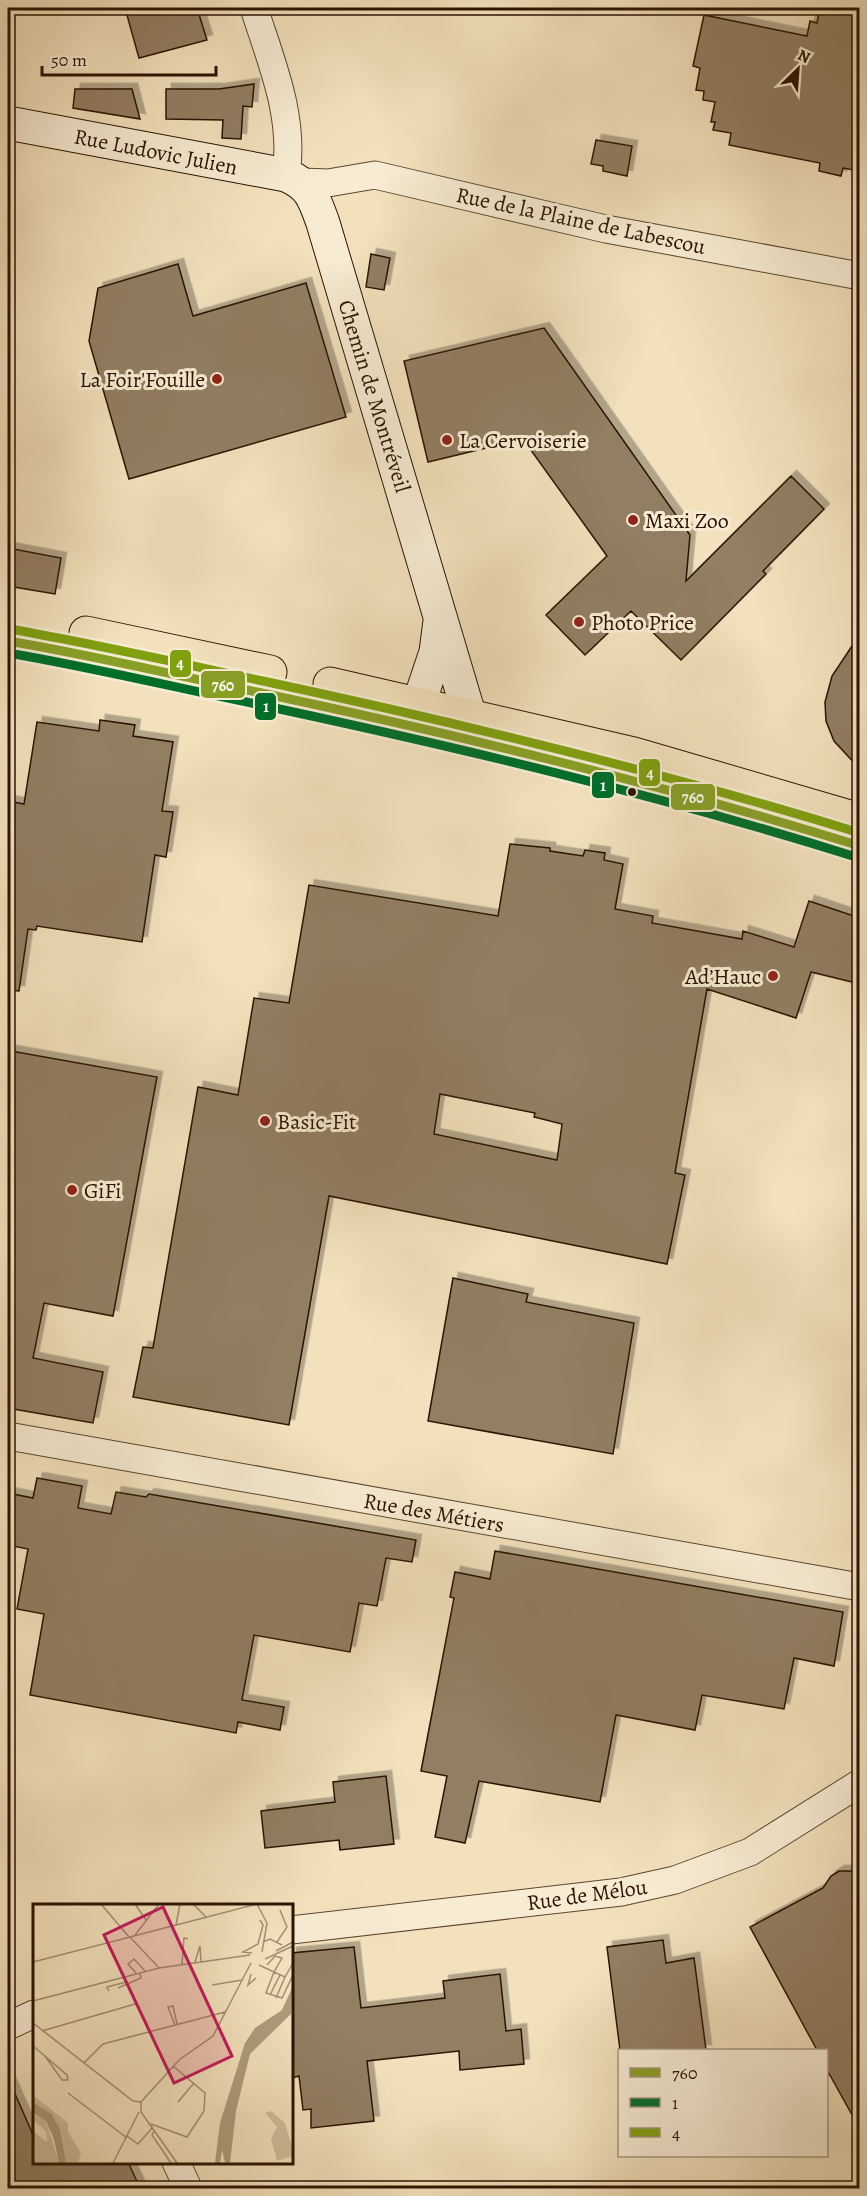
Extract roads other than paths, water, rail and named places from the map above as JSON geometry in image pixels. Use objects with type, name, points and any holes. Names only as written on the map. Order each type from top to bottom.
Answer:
[{"type":"main road","name":"Rue Ludovic Julien","points":[[8,123],[294,178]]},
{"type":"main road","name":"Chemin de Montréveil","points":[[294,178],[313,196],[323,223],[469,714]]},
{"type":"main road","name":"Chemin de Montréveil","points":[[418,703],[436,652],[441,614]]},
{"type":"main road","points":[[8,618],[469,714],[634,754],[860,820]]},
{"type":"main road","points":[[8,641],[366,715],[645,782],[860,846]]},
{"type":"street","points":[[254,8],[286,111],[294,178]]},
{"type":"street","name":"Rue de la Plaine de Labescou","points":[[294,178],[328,183],[375,175],[606,229],[860,276]]},
{"type":"street","name":"Rue des Métiers","points":[[8,1437],[860,1587]]},
{"type":"street","name":"Rue de Mélou","points":[[292,1930],[621,1892],[675,1880],[750,1852],[860,1783]]},
{"type":"street","points":[[8,2026],[33,2014]]},
{"type":"street","points":[[176,2163],[188,2188]]},
{"type":"place","name":"La Foir'Fouille","points":[[217,379]]},
{"type":"place","name":"La Cervoiserie","points":[[447,440]]},
{"type":"place","name":"Maxi Zoo","points":[[633,520]]},
{"type":"place","name":"Photo Price","points":[[579,622]]},
{"type":"place","name":"Ad’Hauc","points":[[773,976]]},
{"type":"place","name":"Basic-Fit","points":[[265,1121]]},
{"type":"place","name":"GiFi","points":[[72,1190]]}]
